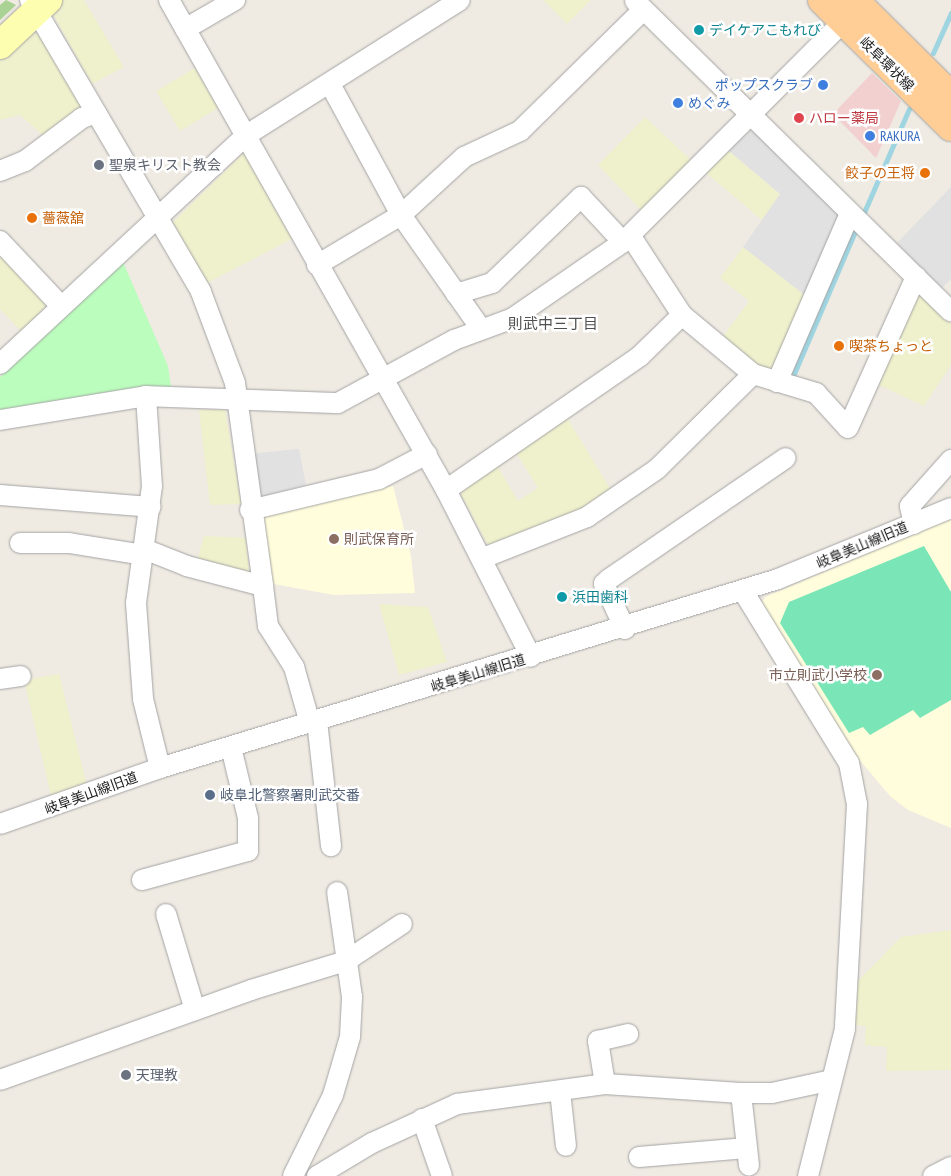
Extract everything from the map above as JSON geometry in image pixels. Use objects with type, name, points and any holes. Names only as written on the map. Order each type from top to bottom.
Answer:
[{"type":"main road","name":"岐阜環状線","points":[[822,0],[849,11],[951,96]]},
{"type":"main road","name":"岐阜環状線","points":[[849,11],[951,127]]},
{"type":"street","points":[[169,0],[317,264],[427,454],[483,558],[531,657]]},
{"type":"street","points":[[185,29],[235,0]]},
{"type":"street","points":[[0,364],[245,136],[460,0]]},
{"type":"street","points":[[0,44],[39,3],[96,113],[201,292],[237,398],[250,510],[268,626],[294,667],[314,722],[331,846]]},
{"type":"street","points":[[317,264],[401,215],[464,157],[520,131],[639,5],[951,311]]},
{"type":"street","points":[[0,420],[146,396],[237,398],[325,406],[383,380],[481,329],[513,318],[626,238],[750,114],[849,11]]},
{"type":"street","points":[[330,84],[401,215],[481,329]]},
{"type":"street","points":[[0,171],[24,161],[82,118],[96,113]]},
{"type":"street","points":[[456,294],[492,283],[581,198],[626,238],[682,315],[753,374],[816,393],[848,428],[916,277]]},
{"type":"street","points":[[777,382],[857,219]]},
{"type":"street","points":[[0,241],[61,306]]},
{"type":"street","points":[[446,490],[640,356],[682,315]]},
{"type":"street","points":[[483,558],[560,530],[626,490],[677,452],[753,374]]},
{"type":"street","points":[[146,396],[151,507],[136,603],[143,699],[160,768]]},
{"type":"street","points":[[250,510],[379,479],[427,454]]},
{"type":"street","points":[[625,629],[604,584],[786,458]]},
{"type":"street","points":[[914,524],[910,506],[951,460]]},
{"type":"street","points":[[0,496],[151,507]]},
{"type":"street","name":"岐阜美山線旧道","points":[[0,824],[160,768],[625,629],[743,591],[951,508]]},
{"type":"street","points":[[20,543],[69,542],[144,552],[187,566],[263,586]]},
{"type":"street","points":[[743,591],[849,763],[857,804],[857,864],[845,1029],[808,1176]]},
{"type":"street","points":[[0,679],[21,676]]},
{"type":"street","points":[[142,880],[248,851],[248,818],[231,747]]},
{"type":"street","points":[[293,1176],[332,1095],[346,1055],[352,1017],[337,892]]},
{"type":"street","points":[[166,914],[195,1010]]},
{"type":"street","points":[[0,1080],[195,1010],[346,961],[402,924]]},
{"type":"street","points":[[605,1084],[598,1042],[628,1034]]},
{"type":"street","points":[[317,1176],[422,1119],[457,1104],[605,1084],[741,1093],[772,1093],[832,1080]]},
{"type":"street","points":[[560,1091],[566,1146]]},
{"type":"street","points":[[639,1157],[748,1157],[741,1093]]},
{"type":"street","points":[[422,1119],[442,1176]]},
{"type":"street","points":[[933,1176],[951,1167]]},
{"type":"shaded area","name":"RAKURA","points":[[872,73],[901,101],[876,158],[833,114]]},
{"type":"shaded area","points":[[754,128],[840,215],[806,296],[743,247],[780,194],[728,150]]},
{"type":"shaded area","points":[[951,187],[951,279],[941,289],[897,243]]},
{"type":"shaded area","points":[[299,449],[306,485],[260,497],[250,454]]},
{"type":"shaded area","name":"則武保育所","points":[[393,486],[411,556],[415,593],[334,595],[268,583],[259,522],[264,516]]},
{"type":"shaded area","name":"市立則武小学校","points":[[951,518],[951,828],[908,810],[890,796],[846,744],[760,607],[765,597]]},
{"type":"green space","points":[[6,0],[16,5],[0,20],[0,5]]},
{"type":"green space","points":[[57,0],[84,0],[124,67],[92,84],[53,14]]},
{"type":"green space","points":[[543,0],[591,0],[567,24]]},
{"type":"green space","points":[[29,32],[41,35],[82,106],[46,138],[20,115],[0,120],[0,60]]},
{"type":"green space","points":[[195,68],[218,108],[180,131],[156,91]]},
{"type":"green space","points":[[645,117],[694,163],[643,212],[598,165]]},
{"type":"green space","points":[[728,150],[780,194],[762,220],[705,172]]},
{"type":"green space","points":[[244,153],[292,239],[207,283],[173,222]]},
{"type":"green space","points":[[743,247],[806,296],[773,369],[764,373],[722,338],[749,301],[720,278]]},
{"type":"green space","points":[[0,254],[47,304],[22,332],[0,309]]},
{"type":"green space","points":[[123,262],[168,366],[171,387],[0,412],[0,377]]},
{"type":"green space","points":[[923,295],[951,323],[951,365],[924,406],[877,384],[917,296]]},
{"type":"green space","points":[[199,410],[225,410],[241,504],[210,505]]},
{"type":"green space","points":[[566,416],[611,490],[574,513],[494,546],[488,545],[461,494],[463,487],[496,464],[518,501],[538,488],[515,451]]},
{"type":"green space","points":[[204,536],[246,538],[249,572],[197,561]]},
{"type":"green space","name":"市立則武小学校","points":[[924,546],[951,592],[951,700],[920,718],[913,710],[870,735],[863,727],[849,733],[780,623],[789,602]]},
{"type":"green space","points":[[379,604],[428,607],[447,662],[399,675]]},
{"type":"green space","points":[[59,674],[87,785],[51,796],[24,680]]},
{"type":"green space","points":[[951,930],[951,1070],[886,1071],[887,1047],[865,1045],[866,1026],[854,1025],[858,981],[901,937]]},
{"type":"waterway","points":[[933,53],[951,13]]},
{"type":"waterway","points":[[862,217],[909,109]]},
{"type":"waterway","points":[[793,376],[857,227]]},
{"type":"place","name":"デイケアこもれび","points":[[699,30]]},
{"type":"place","name":"ポップスクラブ","points":[[823,85]]},
{"type":"place","name":"めぐみ","points":[[678,103]]},
{"type":"place","name":"ハロー薬局","points":[[799,118]]},
{"type":"place","name":"RAKURA","points":[[870,136]]},
{"type":"place","name":"聖泉キリスト教会","points":[[99,165]]},
{"type":"place","name":"餃子の王将","points":[[925,173]]},
{"type":"place","name":"薔薇舘","points":[[32,218]]},
{"type":"place","name":"喫茶ちょっと","points":[[839,346]]},
{"type":"place","name":"則武保育所","points":[[334,539]]},
{"type":"place","name":"浜田歯科","points":[[562,597]]},
{"type":"place","name":"市立則武小学校","points":[[877,675]]},
{"type":"place","name":"岐阜北警察署則武交番","points":[[210,795]]},
{"type":"place","name":"天理教","points":[[126,1075]]},
{"type":"district","name":"則武中三丁目","points":[[553,324]]}]
